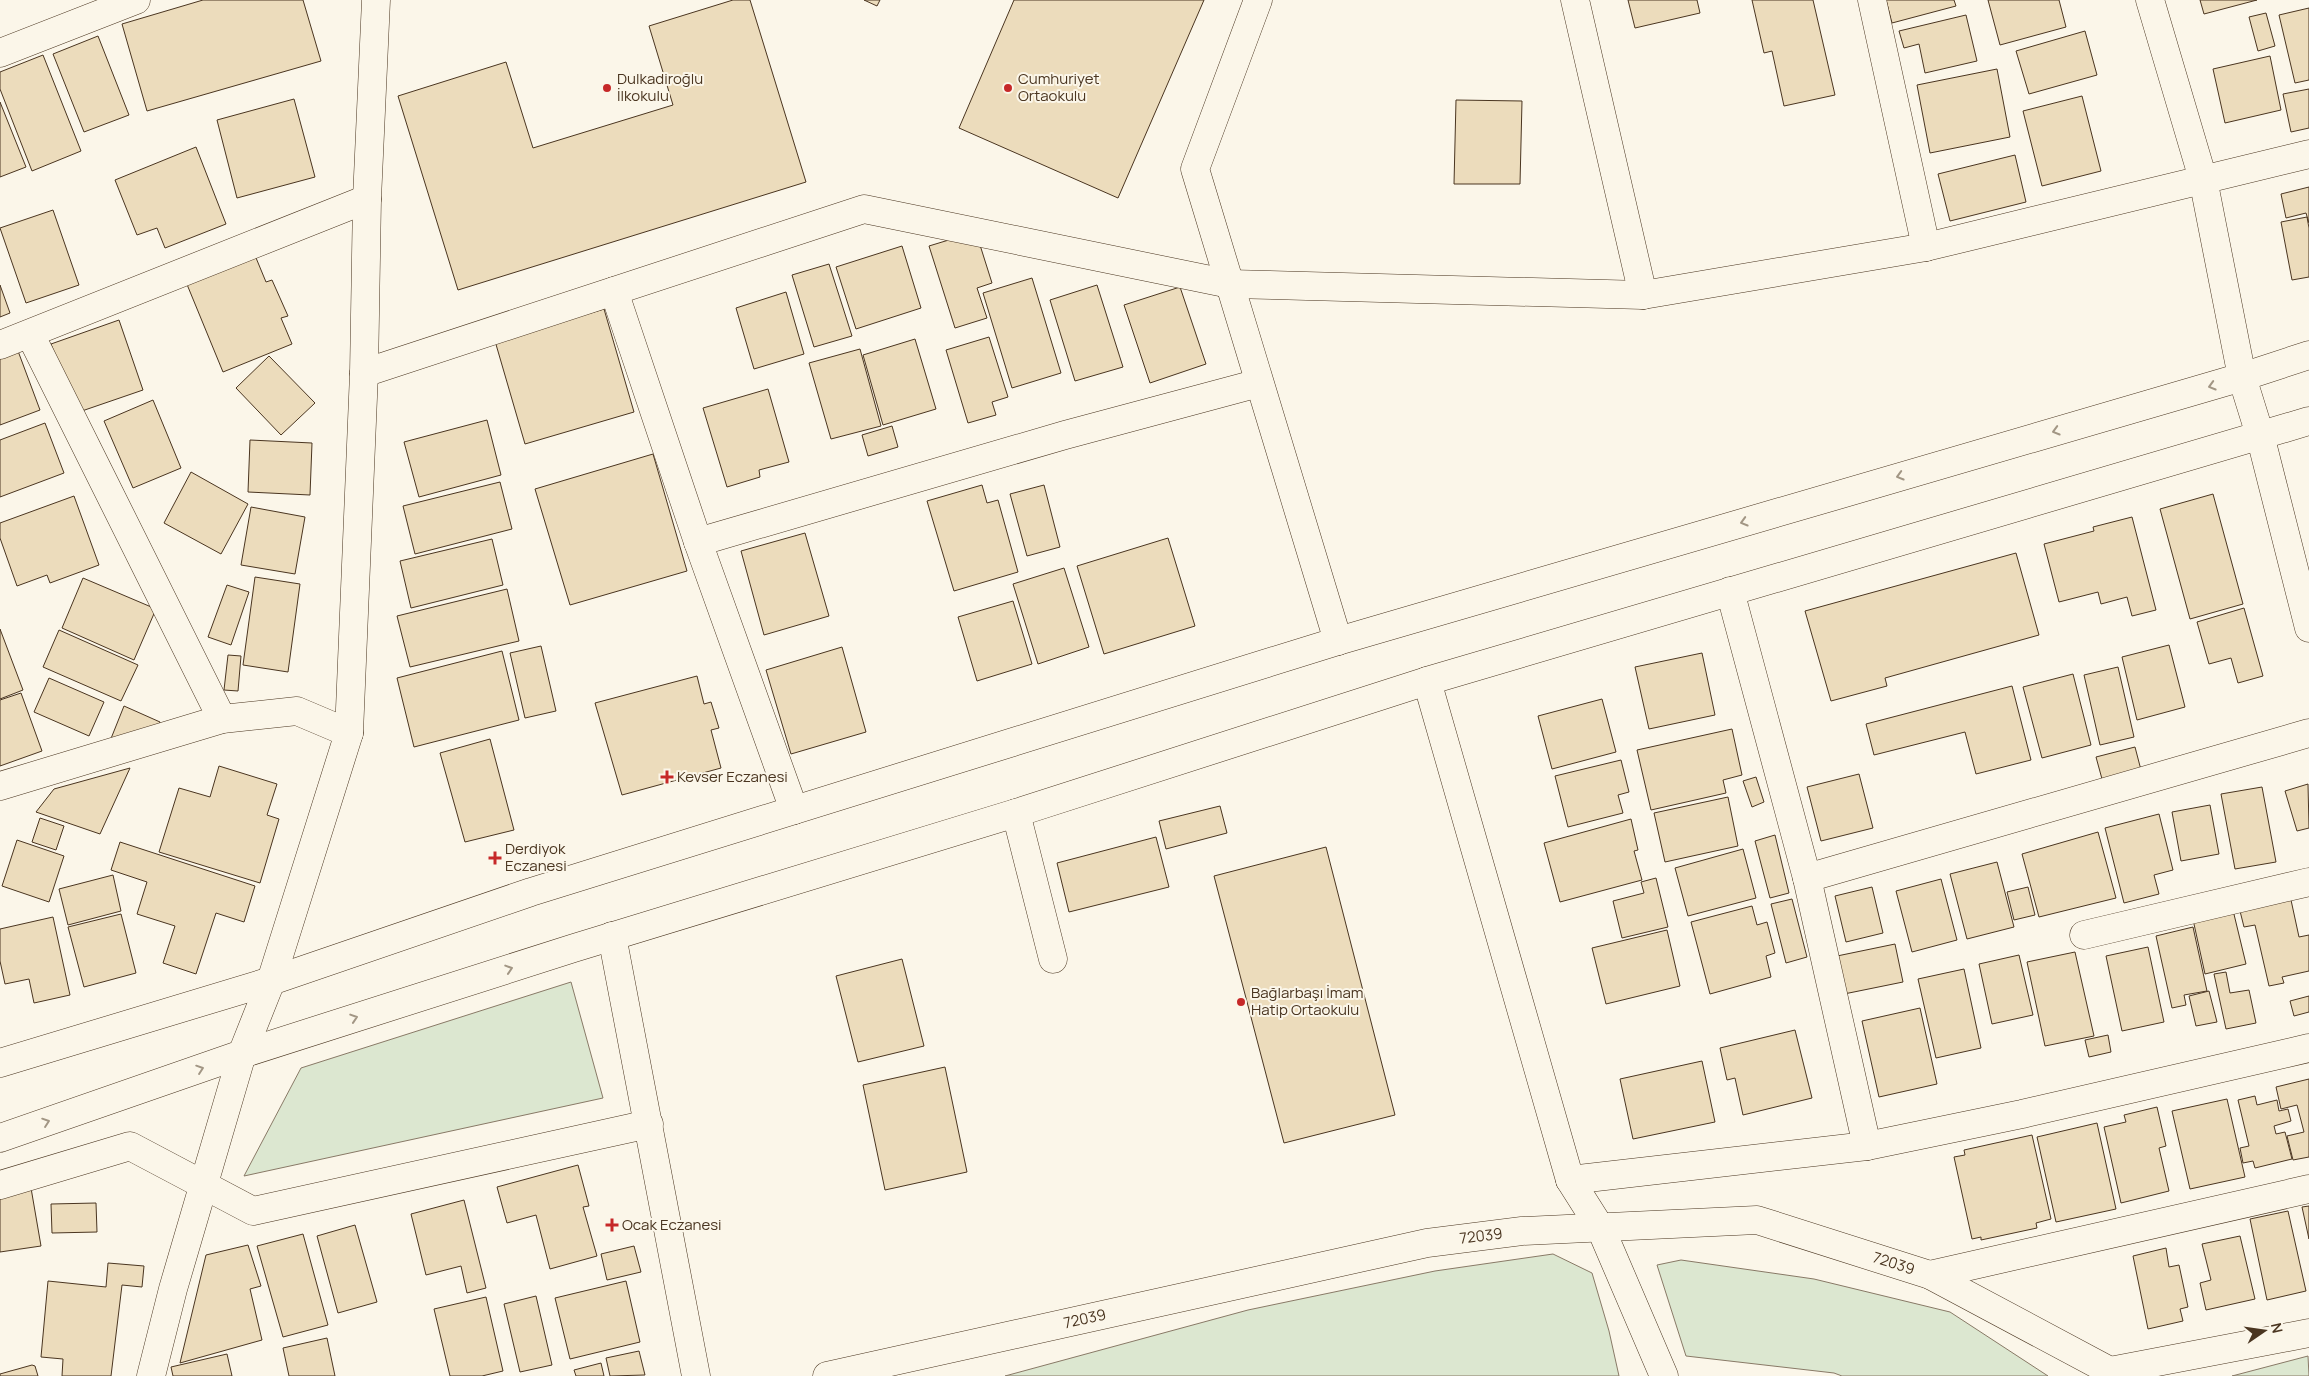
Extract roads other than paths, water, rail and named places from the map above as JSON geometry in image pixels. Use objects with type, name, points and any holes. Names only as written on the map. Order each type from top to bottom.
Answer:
[{"type":"street","points":[[0,52],[136,0]]},
{"type":"street","points":[[151,1376],[173,1289],[242,1054],[271,981],[349,733],[364,373],[366,200],[376,0]]},
{"type":"street","points":[[1258,0],[1195,169],[1338,641]]},
{"type":"street","points":[[1574,0],[1643,295]]},
{"type":"street","points":[[1872,0],[1926,247]]},
{"type":"street","points":[[2150,0],[2203,179],[2242,377],[2260,435],[2309,628]]},
{"type":"street","points":[[364,373],[864,209],[1230,284],[1643,295],[1926,247],[2309,154]]},
{"type":"street","points":[[0,345],[366,200]]},
{"type":"street","points":[[614,291],[698,542],[794,810]]},
{"type":"street","points":[[30,334],[222,719]]},
{"type":"street","points":[[0,1063],[271,981],[531,892],[1338,641],[2242,377],[2309,355]]},
{"type":"street","points":[[698,542],[1065,435],[1259,383]]},
{"type":"street","points":[[0,1138],[242,1054],[612,936],[1016,813],[1427,681],[2309,421]]},
{"type":"street","points":[[1730,591],[1807,878],[1867,1146]]},
{"type":"street","points":[[1427,681],[1570,1180],[1601,1229],[1664,1376]]},
{"type":"street","points":[[0,786],[222,719],[297,711],[349,733]]},
{"type":"street","points":[[1807,878],[2309,733]]},
{"type":"street","points":[[1016,813],[1053,959]]},
{"type":"street","points":[[2084,934],[2309,882]]},
{"type":"street","points":[[612,936],[696,1376]]},
{"type":"street","points":[[1570,1180],[1867,1146],[2022,1114],[2309,1048]]},
{"type":"street","points":[[0,1185],[130,1146],[253,1211],[649,1124]]},
{"type":"street","points":[[1930,1275],[2309,1189]]},
{"type":"street","name":"72039","points":[[827,1376],[1427,1243],[1522,1231],[1601,1229],[1757,1220],[1930,1275],[2113,1374]]},
{"type":"street","points":[[2113,1374],[2309,1333]]},
{"type":"place","name":"Dulkadiroğlu İlkokulu","points":[[607,88]]},
{"type":"place","name":"Cumhuriyet Ortaokulu","points":[[1008,88]]},
{"type":"place","name":"Kevser Eczanesi","points":[[667,777]]},
{"type":"place","name":"Derdiyok Eczanesi","points":[[495,858]]},
{"type":"place","name":"Bağlarbaşı İmam Hatip Ortaokulu","points":[[1241,1002]]},
{"type":"place","name":"Ocak Eczanesi","points":[[612,1225]]}]
